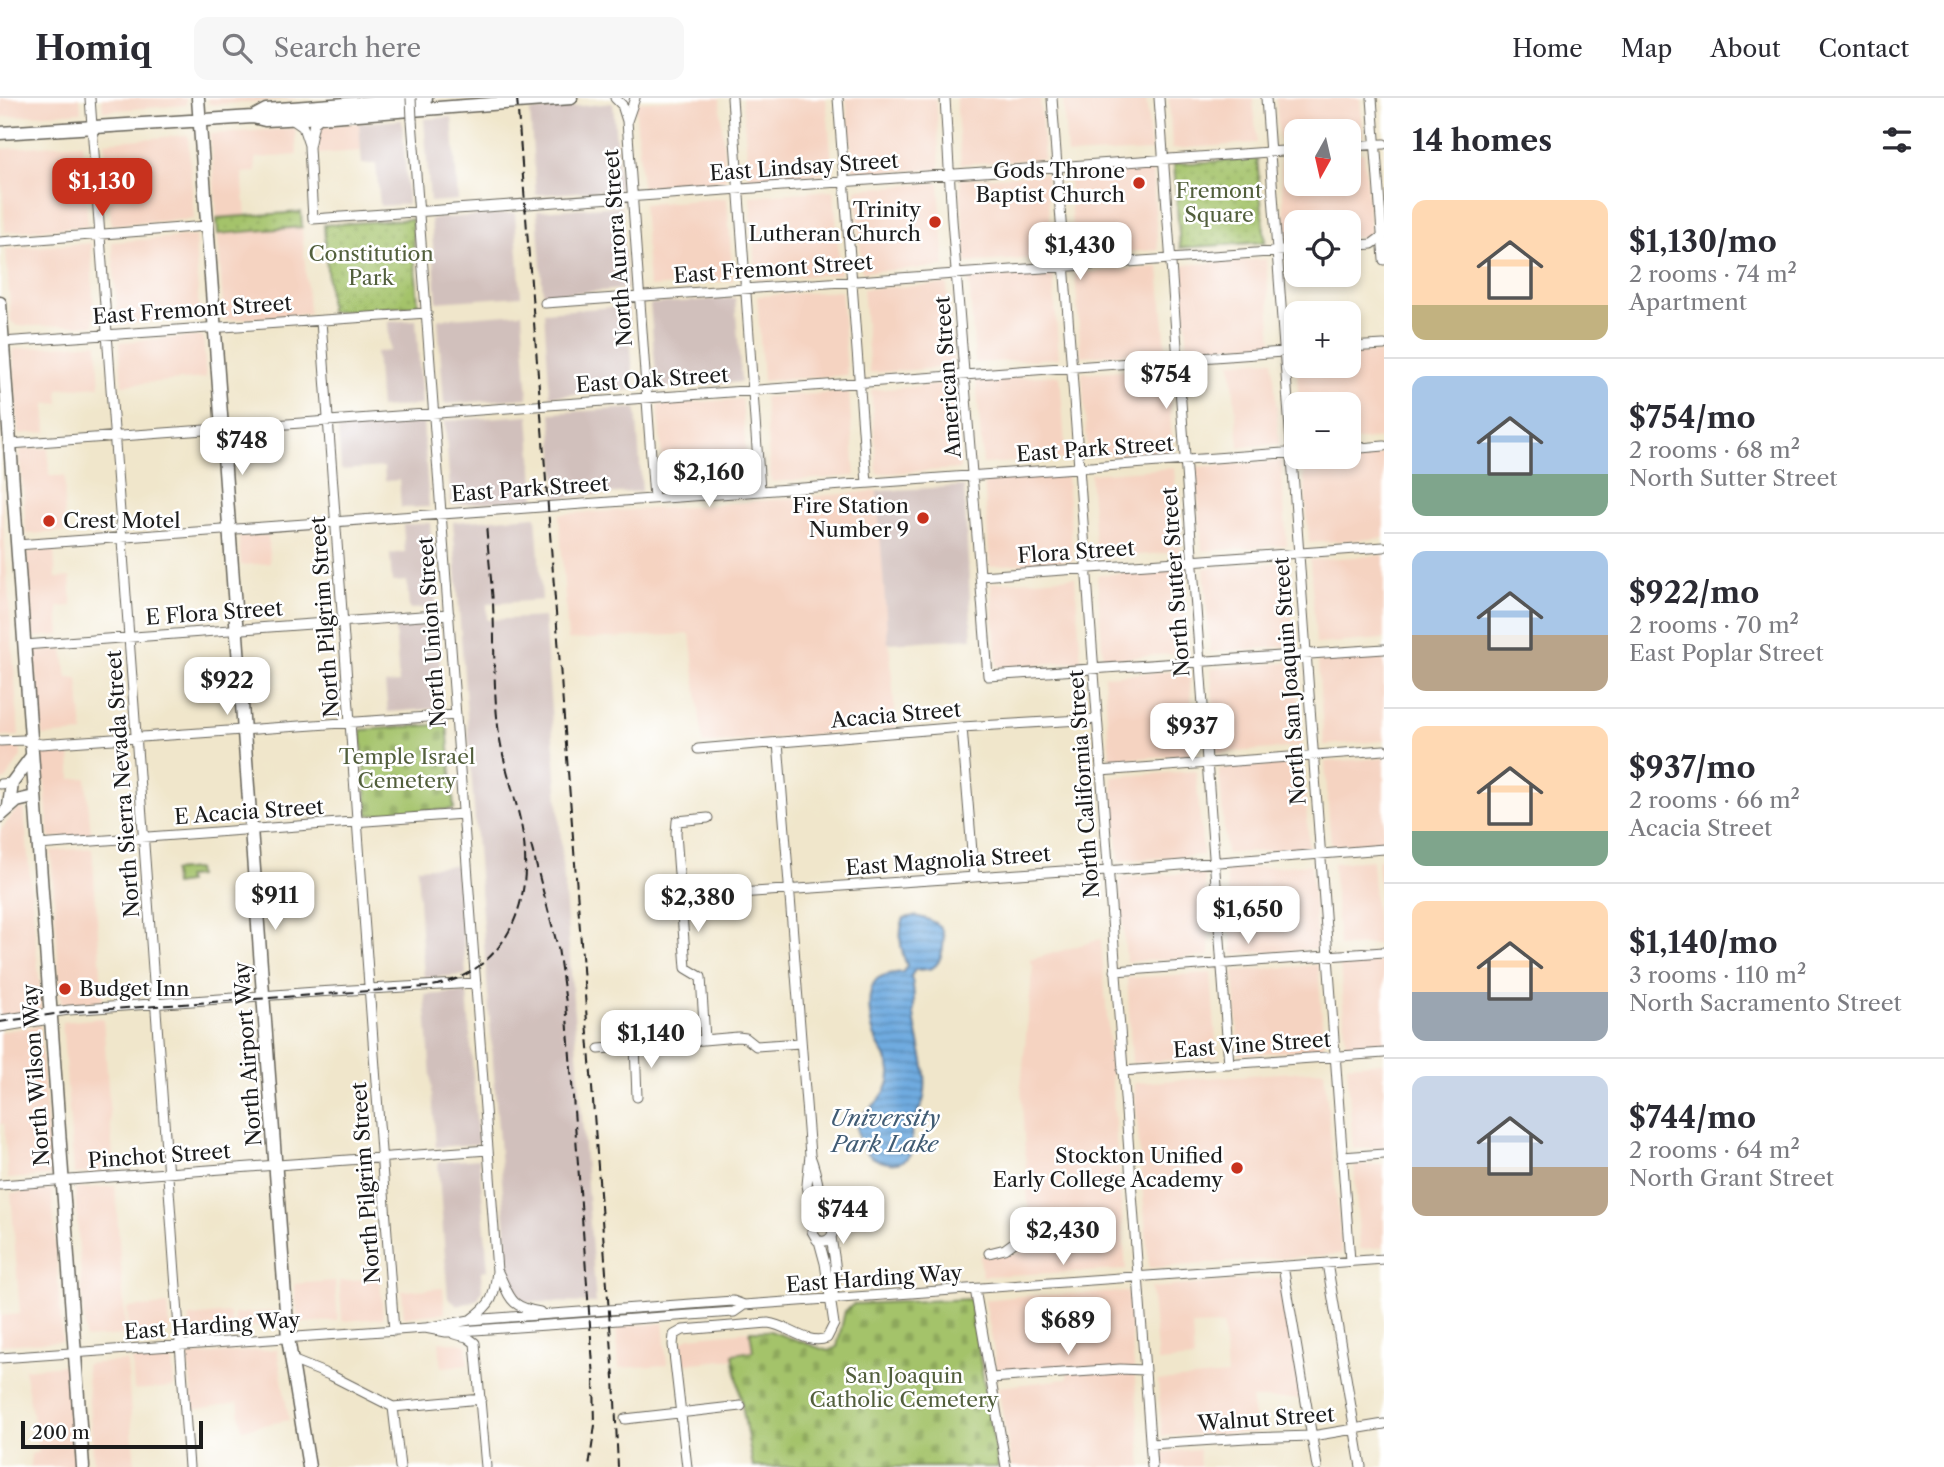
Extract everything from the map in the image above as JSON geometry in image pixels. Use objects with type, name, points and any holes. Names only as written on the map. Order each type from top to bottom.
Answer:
[{"type":"main road","name":"North Airport Way","points":[[198,98],[288,1338],[309,1467]]},
{"type":"main road","points":[[318,107],[426,98]]},
{"type":"main road","points":[[0,133],[253,117],[265,120],[294,108],[571,98]]},
{"type":"main road","name":"North Wilson Way","points":[[0,303],[83,1467]]},
{"type":"main road","points":[[4,811],[6,783],[32,756]]},
{"type":"main road","points":[[4,811],[17,801],[34,797]]},
{"type":"street","name":"North Sierra Nevada Street","points":[[90,98],[189,1467]]},
{"type":"street","name":"North Union Street","points":[[411,98],[497,1271],[491,1302],[470,1320]]},
{"type":"street","name":"North Aurora Street","points":[[615,98],[622,105],[627,121],[654,498]]},
{"type":"street","name":"North Aurora Street","points":[[627,121],[635,98]]},
{"type":"street","points":[[732,98],[760,490]]},
{"type":"street","points":[[838,98],[867,483]]},
{"type":"street","name":"American Street","points":[[945,98],[988,676],[1093,669]]},
{"type":"street","name":"North California Street","points":[[1052,98],[1152,1467]]},
{"type":"street","name":"North Sutter Street","points":[[1159,98],[1229,1064]]},
{"type":"street","name":"North San Joaquin Street","points":[[1266,98],[1284,352]]},
{"type":"street","points":[[1372,98],[1380,144],[1384,260]]},
{"type":"street","points":[[309,147],[318,107]]},
{"type":"street","points":[[294,108],[309,147]]},
{"type":"street","points":[[1362,145],[1380,144]]},
{"type":"street","name":"East Lindsay Street","points":[[309,147],[313,219],[1284,151]]},
{"type":"street","points":[[0,242],[207,226]]},
{"type":"street","points":[[1361,245],[1372,244],[1383,236]]},
{"type":"street","name":"East Fremont Street","points":[[545,303],[1284,251]]},
{"type":"street","name":"East Fremont Street","points":[[1,342],[427,313]]},
{"type":"street","name":"North Pilgrim Street","points":[[321,321],[394,1331]]},
{"type":"street","points":[[1361,347],[1384,345]]},
{"type":"street","name":"East Oak Street","points":[[10,444],[1284,352]]},
{"type":"street","points":[[1361,448],[1384,446]]},
{"type":"street","name":"East Park Street","points":[[17,545],[1284,454]]},
{"type":"street","name":"North San Joaquin Street","points":[[1295,469],[1298,553],[1350,1261]]},
{"type":"street","name":"Flora Street","points":[[979,576],[1384,547]]},
{"type":"street","name":"E Flora Street","points":[[23,645],[449,614]]},
{"type":"street","points":[[1093,669],[1384,649]]},
{"type":"street","points":[[0,741],[16,739],[41,744],[456,715]]},
{"type":"street","name":"Acacia Street","points":[[698,749],[962,727],[1097,719]]},
{"type":"street","points":[[962,727],[974,877]]},
{"type":"street","points":[[687,1467],[673,1345],[676,1332],[768,1323],[814,1340],[823,1340],[834,1328],[819,1241],[813,1235],[814,1224],[807,1185],[810,1154],[778,742]]},
{"type":"street","points":[[1100,771],[1384,750]]},
{"type":"street","name":"E Acacia Street","points":[[38,845],[463,814]]},
{"type":"street","points":[[705,1039],[701,977],[686,968],[676,840],[677,821],[708,818]]},
{"type":"street","name":"East Magnolia Street","points":[[681,897],[974,877],[1108,871],[1384,849]]},
{"type":"street","points":[[1115,971],[1384,952]]},
{"type":"street","points":[[0,1020],[476,982]]},
{"type":"street","points":[[0,1027],[51,1016]]},
{"type":"street","points":[[599,1049],[743,1037],[756,1046],[800,1043]]},
{"type":"street","points":[[635,1045],[637,1097]]},
{"type":"street","name":"East Vine Street","points":[[1122,1071],[1384,1053]]},
{"type":"street","name":"Pinchot Street","points":[[0,1185],[488,1150]]},
{"type":"street","points":[[810,1154],[817,1172],[821,1205],[826,1221],[833,1228],[831,1237],[836,1287],[831,1300]]},
{"type":"street","points":[[1342,1157],[1384,1154]]},
{"type":"street","points":[[814,1224],[820,1220],[826,1221]]},
{"type":"street","points":[[819,1241],[831,1237]]},
{"type":"street","points":[[989,1253],[1005,1249],[1016,1241]]},
{"type":"street","name":"East Harding Way","points":[[0,1358],[394,1331],[470,1320],[733,1301],[744,1305],[831,1300],[1384,1259]]},
{"type":"street","points":[[1327,1263],[1361,1467]]},
{"type":"street","points":[[1283,1266],[1317,1467]]},
{"type":"street","points":[[497,1271],[505,1291],[518,1307],[555,1314]]},
{"type":"street","points":[[975,1289],[1006,1467]]},
{"type":"street","name":"East Harding Way","points":[[426,1328],[446,1332],[734,1312],[744,1305]]},
{"type":"street","points":[[446,1332],[467,1337],[475,1343],[486,1467]]},
{"type":"street","points":[[292,1360],[332,1376],[393,1407],[481,1399]]},
{"type":"street","points":[[991,1378],[1119,1369],[1144,1370]]},
{"type":"street","points":[[625,1419],[741,1406]]},
{"type":"street","points":[[393,1407],[400,1467]]},
{"type":"street","name":"Walnut Street","points":[[1150,1444],[1247,1437],[1312,1436],[1384,1424]]},
{"type":"shaded area","points":[[0,98],[80,98],[81,112],[0,117]]},
{"type":"shaded area","points":[[102,98],[186,98],[186,105],[103,111]]},
{"type":"shaded area","points":[[208,98],[296,99],[214,105],[208,103]]},
{"type":"shaded area","points":[[720,98],[726,180],[642,187],[635,102]]},
{"type":"shaded area","points":[[742,98],[826,98],[833,173],[749,179]]},
{"type":"shaded area","points":[[846,98],[936,98],[940,167],[854,173]]},
{"type":"shaded area","points":[[956,98],[1040,98],[1044,159],[961,164]]},
{"type":"shaded area","points":[[1063,98],[1146,98],[1151,151],[1067,155]]},
{"type":"shaded area","points":[[1169,98],[1253,98],[1257,143],[1172,149]]},
{"type":"shaded area","points":[[1276,98],[1360,98],[1362,119],[1284,119],[1284,142],[1279,142]]},
{"type":"shaded area","points":[[613,103],[620,189],[536,195],[530,111]]},
{"type":"shaded area","points":[[452,117],[458,200],[430,202],[424,119]]},
{"type":"shaded area","points":[[402,120],[408,204],[380,206],[376,164],[362,164],[359,123]]},
{"type":"shaded area","points":[[359,123],[361,151],[319,154],[317,126]]},
{"type":"shaded area","points":[[295,128],[297,155],[255,158],[256,172],[242,173],[246,216],[217,218],[210,134]]},
{"type":"shaded area","points":[[188,135],[194,219],[111,225],[105,142]]},
{"type":"shaded area","points":[[82,143],[88,226],[5,232],[0,149]]},
{"type":"shaded area","points":[[1362,153],[1371,237],[1361,237],[1361,210],[1284,210],[1280,159],[1284,159],[1284,196],[1362,196]]},
{"type":"shaded area","points":[[1152,166],[1158,250],[1074,255],[1068,171]]},
{"type":"shaded area","points":[[1046,174],[1052,257],[966,263],[960,179]]},
{"type":"shaded area","points":[[939,183],[945,267],[862,272],[856,189]]},
{"type":"shaded area","points":[[834,190],[840,274],[756,279],[750,196]]},
{"type":"shaded area","points":[[727,198],[733,281],[649,287],[643,204]]},
{"type":"shaded area","points":[[621,206],[627,289],[543,295],[537,211]]},
{"type":"shaded area","points":[[515,213],[521,296],[437,302],[431,219]]},
{"type":"shaded area","points":[[302,227],[309,314],[224,320],[218,234]]},
{"type":"shaded area","points":[[195,236],[199,316],[118,325],[112,242]]},
{"type":"shaded area","points":[[91,243],[94,325],[17,326],[11,321],[6,249]]},
{"type":"shaded area","points":[[1266,259],[1272,343],[1188,349],[1181,265]]},
{"type":"shaded area","points":[[1159,267],[1166,351],[1081,356],[1075,273]]},
{"type":"shaded area","points":[[1053,274],[1059,358],[975,363],[969,279]]},
{"type":"shaded area","points":[[947,284],[953,367],[870,373],[863,289]]},
{"type":"shaded area","points":[[841,291],[847,375],[763,381],[757,296]]},
{"type":"shaded area","points":[[735,298],[741,382],[657,388],[650,304]]},
{"type":"shaded area","points":[[628,306],[634,390],[550,396],[544,312]]},
{"type":"shaded area","points":[[522,313],[528,398],[444,404],[438,319]]},
{"type":"shaded area","points":[[416,320],[422,405],[380,408],[376,352],[390,351],[388,322]]},
{"type":"shaded area","points":[[203,336],[206,378],[122,385],[119,342]]},
{"type":"shaded area","points":[[97,343],[100,386],[58,389],[59,403],[45,404],[47,432],[18,434],[13,349]]},
{"type":"shaded area","points":[[1380,352],[1384,438],[1361,440],[1361,392],[1298,392],[1297,378],[1361,378],[1361,353]]},
{"type":"shaded area","points":[[1273,360],[1279,444],[1239,447],[1231,362]]},
{"type":"shaded area","points":[[1167,367],[1173,452],[1088,457],[1082,373]]},
{"type":"shaded area","points":[[1060,375],[1066,459],[983,464],[976,380]]},
{"type":"shaded area","points":[[954,384],[960,469],[877,474],[871,390]]},
{"type":"shaded area","points":[[849,392],[855,476],[771,482],[764,397]]},
{"type":"shaded area","points":[[742,399],[748,483],[664,489],[658,405]]},
{"type":"shaded area","points":[[636,408],[642,491],[557,498],[551,413]]},
{"type":"shaded area","points":[[529,415],[535,499],[451,505],[445,421]]},
{"type":"shaded area","points":[[423,422],[429,507],[401,508],[399,480],[385,481],[384,467],[341,470],[338,428]]},
{"type":"shaded area","points":[[48,448],[49,476],[65,476],[64,532],[26,534],[20,450]]},
{"type":"shaded area","points":[[1384,454],[1384,538],[1309,543],[1304,469],[1361,469],[1361,455]]},
{"type":"shaded area","points":[[1281,461],[1287,545],[1202,551],[1196,467]]},
{"type":"shaded area","points":[[1174,468],[1180,552],[1096,558],[1090,474]]},
{"type":"shaded area","points":[[1067,476],[1073,560],[990,566],[984,481]]},
{"type":"shaded area","points":[[0,477],[19,736],[0,736]]},
{"type":"shaded area","points":[[964,486],[972,638],[888,643],[877,491]]},
{"type":"shaded area","points":[[877,491],[896,728],[703,744],[690,634],[568,640],[559,514],[686,507]]},
{"type":"shaded area","points":[[536,516],[542,600],[487,604],[487,620],[544,617],[596,1303],[526,1302],[515,1296],[510,1287],[453,522]]},
{"type":"shaded area","points":[[430,523],[436,608],[409,609],[407,581],[392,582],[390,554],[405,552],[403,525]]},
{"type":"shaded area","points":[[268,535],[270,563],[241,565],[239,537]]},
{"type":"shaded area","points":[[54,549],[56,578],[70,577],[72,606],[58,607],[60,635],[33,637],[27,552]]},
{"type":"shaded area","points":[[1384,555],[1384,639],[1316,644],[1310,560]]},
{"type":"shaded area","points":[[1288,562],[1294,646],[1210,652],[1204,568]]},
{"type":"shaded area","points":[[1181,569],[1187,653],[1103,659],[1097,575]]},
{"type":"shaded area","points":[[1075,577],[1081,661],[997,667],[991,583]]},
{"type":"shaded area","points":[[437,624],[443,708],[388,712],[385,684],[399,683],[395,627]]},
{"type":"shaded area","points":[[63,650],[67,678],[78,678],[83,733],[42,736],[35,652]]},
{"type":"shaded area","points":[[1384,656],[1384,741],[1324,745],[1318,661]]},
{"type":"shaded area","points":[[1295,662],[1302,747],[1217,753],[1211,669]]},
{"type":"shaded area","points":[[1189,670],[1195,754],[1110,760],[1104,676]]},
{"type":"shaded area","points":[[20,745],[21,756],[6,780],[0,781],[0,746]]},
{"type":"shaded area","points":[[70,751],[71,779],[86,778],[91,835],[49,838],[42,753]]},
{"type":"shaded area","points":[[1384,758],[1384,842],[1331,846],[1325,762]]},
{"type":"shaded area","points":[[1303,763],[1309,847],[1226,854],[1219,769]]},
{"type":"shaded area","points":[[1196,771],[1203,855],[1119,861],[1112,777]]},
{"type":"shaded area","points":[[17,809],[24,809],[42,1013],[0,1019],[0,831]]},
{"type":"shaded area","points":[[92,848],[103,1001],[61,1004],[51,851]]},
{"type":"shaded area","points":[[1384,859],[1384,944],[1383,944],[1377,860]]},
{"type":"shaded area","points":[[1372,860],[1378,944],[1339,947],[1333,863]]},
{"type":"shaded area","points":[[1311,864],[1317,949],[1233,954],[1226,870]]},
{"type":"shaded area","points":[[457,865],[466,975],[424,978],[417,868]]},
{"type":"shaded area","points":[[1204,872],[1210,956],[1126,962],[1120,878]]},
{"type":"shaded area","points":[[1101,939],[1126,1270],[982,1276],[980,1256],[1021,1253],[1016,1247],[1025,1236],[1029,1221],[1021,1086],[1033,966],[1030,960]]},
{"type":"shaded area","points":[[1384,961],[1384,1045],[1346,1048],[1340,964]]},
{"type":"shaded area","points":[[1318,965],[1324,1049],[1239,1055],[1234,971]]},
{"type":"shaded area","points":[[1211,973],[1217,1057],[1132,1063],[1127,978]]},
{"type":"shaded area","points":[[467,992],[478,1144],[436,1147],[425,995]]},
{"type":"shaded area","points":[[103,1018],[114,1171],[74,1174],[62,1022]]},
{"type":"shaded area","points":[[40,1025],[51,1176],[8,1179],[4,1124],[0,1124],[0,1032]]},
{"type":"shaded area","points":[[1384,1062],[1384,1147],[1353,1149],[1347,1065]]},
{"type":"shaded area","name":"Stockton Unified Early College Academy","points":[[1324,1070],[1342,1254],[1149,1268],[1134,1083]]},
{"type":"shaded area","points":[[479,1159],[488,1270],[481,1271],[482,1290],[478,1299],[458,1306],[448,1298],[438,1162]]},
{"type":"shaded area","points":[[1384,1164],[1384,1247],[1360,1249],[1354,1166]]},
{"type":"shaded area","points":[[115,1186],[126,1335],[85,1338],[75,1189]]},
{"type":"shaded area","points":[[52,1190],[62,1341],[0,1345],[0,1316],[20,1314],[11,1193]]},
{"type":"shaded area","points":[[380,1278],[383,1318],[342,1321],[339,1281]]},
{"type":"shaded area","points":[[1280,1278],[1289,1315],[1301,1399],[1251,1399],[1257,1433],[1162,1436],[1158,1381],[1227,1375],[1223,1325],[1192,1326],[1194,1359],[1158,1362],[1151,1288]]},
{"type":"shaded area","points":[[335,1281],[338,1321],[298,1323],[294,1284]]},
{"type":"shaded area","points":[[443,1288],[445,1313],[404,1317],[402,1291]]},
{"type":"shaded area","points":[[1128,1292],[1142,1467],[1012,1467],[998,1387],[1067,1379],[1068,1368],[997,1369],[985,1300]]},
{"type":"shaded area","points":[[168,1305],[170,1332],[129,1335],[127,1308]]},
{"type":"shaded area","points":[[276,1311],[277,1325],[235,1328],[234,1314]]},
{"type":"shaded area","points":[[230,1313],[232,1328],[190,1331],[189,1317]]},
{"type":"shaded area","points":[[663,1323],[667,1365],[619,1368],[616,1327]]},
{"type":"shaded area","points":[[750,1331],[753,1351],[733,1354],[734,1359],[683,1364],[682,1342],[689,1337]]},
{"type":"shaded area","points":[[439,1341],[466,1344],[468,1365],[441,1367]]},
{"type":"shaded area","points":[[277,1349],[289,1420],[242,1429],[238,1402],[193,1410],[188,1356]]},
{"type":"shaded area","points":[[172,1357],[174,1387],[134,1390],[132,1360]]},
{"type":"shaded area","points":[[127,1361],[135,1467],[94,1467],[86,1364]]},
{"type":"shaded area","points":[[66,1365],[74,1467],[30,1467],[31,1454],[39,1452],[24,1369]]},
{"type":"shaded area","points":[[1199,1449],[1200,1467],[1163,1467],[1162,1452]]},
{"type":"green space","name":"Fremont Square","points":[[1257,159],[1265,242],[1180,248],[1174,164]]},
{"type":"green space","points":[[301,212],[302,227],[218,234],[217,218]]},
{"type":"green space","name":"Constitution Park","points":[[412,219],[418,306],[330,312],[324,225]]},
{"type":"green space","name":"Temple Israel Cemetery","points":[[447,724],[454,809],[368,815],[361,730]]},
{"type":"green space","points":[[196,869],[197,876],[186,877],[187,883],[174,885],[173,871]]},
{"type":"green space","name":"San Joaquin Catholic Cemetery","points":[[970,1299],[998,1467],[753,1467],[733,1354],[753,1351],[750,1331],[770,1331],[828,1351],[837,1347],[845,1311],[854,1304]]},
{"type":"water","name":"University Park Lake","points":[[915,916],[940,927],[943,949],[936,965],[930,969],[915,970],[911,976],[915,1024],[925,1077],[924,1098],[913,1124],[910,1154],[900,1162],[887,1163],[864,1150],[857,1131],[857,1119],[880,1099],[887,1087],[890,1072],[872,1028],[869,1001],[877,979],[886,974],[903,972],[907,965],[900,935],[904,918]]},
{"type":"railway","points":[[517,98],[614,1378],[618,1467]]},
{"type":"railway","points":[[0,1022],[69,1012],[427,987],[454,980],[476,968],[494,952],[508,933],[518,911],[525,861],[523,835],[498,726],[493,603],[486,524]]},
{"type":"railway","points":[[531,845],[558,948],[566,1003],[594,1378],[595,1425],[589,1467]]},
{"type":"place","name":"Gods Throne Baptist Church","points":[[1139,183]]},
{"type":"place","name":"Trinity Lutheran Church","points":[[935,222]]},
{"type":"place","name":"Fire Station Number 9","points":[[923,518]]},
{"type":"place","name":"Crest Motel","points":[[49,521]]},
{"type":"place","name":"Budget Inn","points":[[65,989]]},
{"type":"place","name":"Stockton Unified Early College Academy","points":[[1237,1168]]}]
